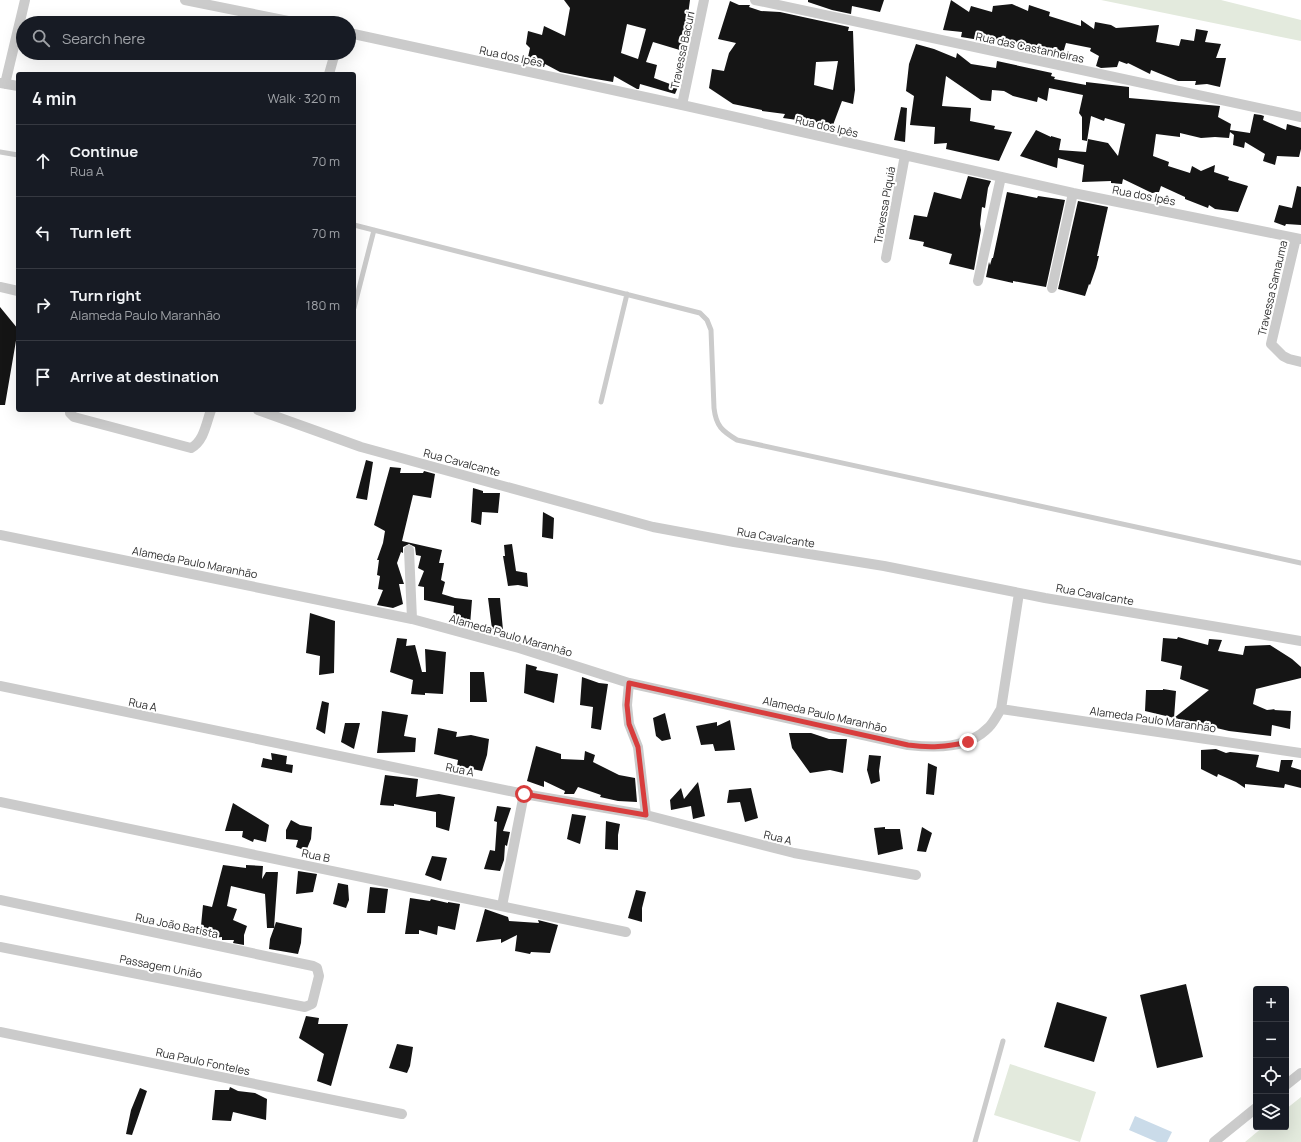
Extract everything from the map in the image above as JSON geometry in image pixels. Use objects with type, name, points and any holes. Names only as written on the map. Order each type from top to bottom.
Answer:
[{"type":"street","points":[[21,16],[25,0]]},
{"type":"street","points":[[185,0],[221,4],[270,16]]},
{"type":"street","name":"Travessa Bacuri","points":[[682,105],[704,0]]},
{"type":"street","name":"Rua das Castanheiras","points":[[755,0],[1301,117]]},
{"type":"street","points":[[16,34],[3,83],[16,86]]},
{"type":"street","name":"Rua dos Ipês","points":[[356,35],[682,105],[1073,193],[1298,239]]},
{"type":"street","points":[[330,72],[333,60]]},
{"type":"street","name":"Travessa Piquiá","points":[[886,258],[905,155]]},
{"type":"street","points":[[978,280],[1001,177]]},
{"type":"street","points":[[1052,288],[1073,193]]},
{"type":"street","name":"Travessa Samauma","points":[[1298,239],[1272,344],[1283,356],[1301,362]]},
{"type":"street","points":[[0,287],[16,291]]},
{"type":"street","points":[[70,412],[74,417],[191,448],[197,445],[201,439],[210,412]]},
{"type":"street","name":"Rua Cavalcante","points":[[264,412],[361,447],[653,527],[734,542],[884,566],[1019,593],[1301,642]]},
{"type":"street","name":"Alameda Paulo Maranhão","points":[[0,535],[412,619],[519,648],[629,683],[908,745],[926,747],[947,746],[968,742],[991,726],[1001,709],[1019,593]]},
{"type":"street","points":[[409,550],[412,619]]},
{"type":"street","points":[[629,683],[627,705],[629,724],[638,747],[646,815]]},
{"type":"street","name":"Rua A","points":[[0,686],[524,794],[646,815],[794,853],[916,875]]},
{"type":"street","name":"Alameda Paulo Maranhão","points":[[1001,709],[1301,753]]},
{"type":"street","points":[[502,906],[524,794]]},
{"type":"street","name":"Rua B","points":[[0,802],[626,932]]},
{"type":"street","name":"Rua João Batista","points":[[0,900],[313,966],[317,968],[319,976],[314,1000]]},
{"type":"street","name":"Passagem União","points":[[0,946],[305,1007],[312,1004],[314,1000]]},
{"type":"street","name":"Rua Paulo Fonteles","points":[[0,1032],[402,1114]]},
{"type":"street","points":[[1289,1083],[1301,1073]]},
{"type":"street","points":[[1214,1142],[1253,1110]]},
{"type":"lane","points":[[0,152],[16,155]]},
{"type":"lane","points":[[356,226],[700,313],[707,320],[711,330],[715,418],[720,428],[726,434],[737,440],[1301,563]]},
{"type":"lane","points":[[356,300],[374,230]]},
{"type":"lane","points":[[600,402],[627,294]]},
{"type":"lane","points":[[975,1142],[1003,1041]]},
{"type":"shaded area","points":[[1101,0],[1221,0],[1301,20],[1301,41]]},
{"type":"shaded area","points":[[1010,1064],[1096,1092],[1080,1142],[994,1115]]},
{"type":"shaded area","points":[[1301,1097],[1301,1142],[1245,1142],[1259,1130],[1289,1130],[1289,1107]]},
{"type":"water","points":[[1135,1116],[1172,1132],[1167,1142],[1157,1142],[1129,1130]]},
{"type":"building","points":[[564,0],[690,0],[683,51],[653,42],[646,62],[657,65],[654,78],[678,87],[675,94],[640,84],[639,89],[637,89],[614,76],[613,82],[560,72],[545,64],[544,67],[532,62],[528,57],[530,48],[526,44],[528,31],[542,35],[544,26],[565,36],[570,8]],"holes":[[[627,24],[646,29],[638,59],[621,53]]]},
{"type":"building","points":[[808,0],[884,0],[880,12],[852,6],[851,14],[832,10],[808,2]]},
{"type":"building","points":[[951,0],[969,12],[971,6],[992,12],[993,6],[1012,4],[1028,11],[1029,5],[1050,12],[1049,16],[1081,26],[1081,20],[1094,29],[1095,22],[1111,25],[1116,28],[1159,25],[1156,42],[1179,46],[1181,39],[1194,41],[1196,29],[1208,31],[1205,42],[1221,44],[1216,58],[1226,58],[1220,87],[1207,84],[1195,85],[1196,81],[1178,81],[1151,70],[1150,74],[1128,63],[1119,61],[1117,67],[1101,68],[1096,66],[1099,56],[1090,51],[1091,48],[1066,43],[1063,53],[1051,50],[1050,57],[1034,53],[987,36],[986,41],[961,37],[962,32],[943,30]]},
{"type":"building","points":[[730,1],[739,5],[750,5],[749,7],[761,11],[780,12],[849,27],[848,31],[853,31],[855,90],[853,104],[842,101],[833,125],[783,118],[785,114],[762,111],[733,104],[709,88],[712,69],[724,71],[729,53],[736,43],[718,39]],"holes":[[[838,61],[833,90],[814,85],[816,62]]]},
{"type":"building","points":[[916,44],[934,49],[956,58],[957,53],[971,64],[996,68],[997,61],[1052,73],[1051,76],[1055,77],[1054,79],[1086,85],[1086,82],[1129,87],[1129,98],[1220,106],[1218,117],[1231,124],[1230,130],[1250,133],[1254,114],[1261,115],[1264,116],[1263,120],[1286,130],[1287,124],[1301,128],[1301,149],[1299,157],[1277,156],[1275,165],[1263,161],[1265,154],[1245,142],[1244,148],[1233,145],[1234,135],[1230,132],[1229,138],[1201,138],[1180,133],[1180,137],[1156,134],[1153,156],[1169,162],[1168,166],[1190,173],[1192,166],[1201,171],[1215,165],[1214,172],[1229,177],[1228,180],[1248,186],[1238,212],[1215,209],[1209,205],[1208,208],[1185,199],[1185,197],[1161,186],[1159,192],[1152,193],[1123,179],[1122,184],[1111,183],[1111,181],[1082,182],[1084,165],[1058,158],[1057,168],[1020,156],[1036,130],[1051,137],[1061,139],[1059,150],[1086,152],[1088,139],[1108,143],[1118,156],[1125,124],[1105,118],[1104,121],[1091,116],[1087,141],[1082,140],[1082,117],[1079,113],[1083,95],[1049,88],[1047,101],[1038,97],[1037,102],[1013,96],[1004,91],[992,90],[991,101],[981,100],[946,76],[942,106],[971,108],[970,121],[995,126],[994,129],[1012,132],[999,161],[946,149],[947,143],[934,144],[935,127],[910,125],[914,96],[906,91],[909,64]]},
{"type":"building","points":[[901,107],[907,108],[905,142],[894,140]]},
{"type":"building","points":[[968,176],[991,181],[988,188],[985,208],[982,207],[980,224],[981,230],[974,270],[949,264],[952,254],[923,246],[924,242],[909,239],[914,215],[927,217],[934,192],[961,199]]},
{"type":"building","points":[[1297,186],[1301,187],[1301,225],[1286,224],[1285,226],[1274,222],[1279,205],[1292,208]]},
{"type":"building","points":[[1007,192],[1037,198],[1038,196],[1065,200],[1046,287],[1013,281],[1013,283],[986,277],[989,262],[990,265],[993,258]]},
{"type":"building","points":[[1078,201],[1108,207],[1097,256],[1099,256],[1096,268],[1085,296],[1058,289]]},
{"type":"building","points":[[0,307],[16,327],[16,341],[5,405],[0,405]]},
{"type":"building","points":[[366,460],[373,462],[367,500],[356,498]]},
{"type":"building","points":[[390,467],[401,468],[400,473],[423,473],[424,471],[435,474],[431,498],[413,495],[402,541],[442,550],[439,563],[444,563],[441,580],[445,582],[442,594],[455,598],[472,600],[470,625],[453,623],[454,606],[424,600],[424,587],[418,586],[424,571],[418,568],[421,556],[416,555],[415,547],[409,544],[403,547],[403,553],[401,552],[397,563],[404,584],[399,584],[403,604],[393,608],[377,605],[383,590],[378,589],[380,576],[377,575],[379,560],[377,560],[383,543],[385,531],[374,525]]},
{"type":"building","points":[[473,488],[483,491],[483,493],[500,493],[498,513],[482,512],[481,525],[471,522]]},
{"type":"building","points":[[543,512],[554,518],[553,539],[542,537]]},
{"type":"building","points":[[512,544],[516,571],[527,573],[528,587],[518,585],[508,586],[503,556],[505,556],[504,545]]},
{"type":"building","points":[[488,598],[500,598],[503,630],[492,629]]},
{"type":"building","points":[[310,613],[335,621],[334,673],[319,675],[320,656],[306,653]]},
{"type":"building","points":[[1178,637],[1208,645],[1209,639],[1222,640],[1218,651],[1243,655],[1245,646],[1270,645],[1292,659],[1301,667],[1301,678],[1256,689],[1253,704],[1267,710],[1275,709],[1274,710],[1291,711],[1290,729],[1272,725],[1271,736],[1229,731],[1174,718],[1209,690],[1180,679],[1182,666],[1161,661],[1163,638],[1177,639]]},
{"type":"building","points":[[397,638],[407,639],[406,646],[415,645],[422,672],[426,672],[425,649],[446,652],[443,694],[411,694],[413,680],[390,672]]},
{"type":"building","points":[[526,664],[537,667],[536,670],[558,674],[554,703],[524,693]]},
{"type":"building","points":[[470,672],[484,672],[487,702],[470,702]]},
{"type":"building","points":[[582,677],[599,683],[608,684],[601,730],[591,728],[593,707],[580,705]]},
{"type":"building","points":[[1163,689],[1176,691],[1174,718],[1145,711],[1146,690]]},
{"type":"building","points":[[322,701],[329,703],[325,734],[316,729]]},
{"type":"building","points":[[382,711],[408,715],[404,736],[416,738],[415,752],[377,753]]},
{"type":"building","points":[[665,713],[671,739],[662,741],[656,736],[653,718]]},
{"type":"building","points":[[730,720],[735,750],[715,751],[713,744],[701,745],[696,726],[717,722],[717,726]]},
{"type":"building","points":[[345,723],[360,723],[354,749],[341,742]]},
{"type":"building","points":[[438,728],[457,732],[456,737],[471,735],[489,739],[487,755],[482,771],[457,766],[458,760],[434,754]]},
{"type":"building","points":[[789,733],[811,733],[829,739],[847,739],[843,773],[830,770],[810,773],[792,748]]},
{"type":"building","points":[[536,746],[561,754],[561,759],[584,760],[585,751],[595,755],[593,762],[619,775],[635,778],[637,802],[618,801],[600,797],[601,795],[578,787],[574,794],[564,794],[565,791],[544,781],[544,787],[527,781]]},
{"type":"building","points":[[1216,749],[1226,753],[1230,752],[1259,755],[1256,767],[1279,772],[1281,760],[1293,760],[1291,767],[1301,770],[1301,788],[1285,784],[1284,788],[1245,784],[1245,788],[1218,774],[1217,777],[1201,769],[1201,750]]},
{"type":"building","points":[[271,753],[287,756],[286,764],[293,765],[292,773],[261,767],[263,758],[272,760]]},
{"type":"building","points":[[869,755],[881,756],[879,771],[880,781],[871,784],[867,770]]},
{"type":"building","points":[[928,763],[937,767],[934,795],[926,794]]},
{"type":"building","points":[[385,775],[418,779],[416,797],[439,794],[455,797],[449,831],[436,827],[436,812],[394,804],[394,806],[380,805]]},
{"type":"building","points":[[698,782],[705,816],[693,819],[691,806],[671,810],[670,800],[681,788],[684,799]]},
{"type":"building","points":[[751,788],[758,818],[745,822],[740,802],[727,803],[729,790]]},
{"type":"building","points":[[233,803],[269,825],[266,842],[254,839],[253,842],[242,837],[243,831],[225,831]]},
{"type":"building","points":[[497,806],[511,808],[503,831],[510,832],[507,846],[505,845],[504,860],[500,871],[484,869],[490,850],[495,851],[497,822],[494,821]]},
{"type":"building","points":[[572,814],[586,816],[580,844],[567,839]]},
{"type":"building","points":[[291,820],[300,825],[312,827],[311,839],[306,851],[296,847],[298,840],[286,839],[286,830]]},
{"type":"building","points":[[606,821],[620,824],[618,850],[605,849]]},
{"type":"building","points":[[885,827],[885,829],[900,829],[903,849],[878,855],[874,828]]},
{"type":"building","points":[[922,827],[932,833],[926,852],[917,851]]},
{"type":"building","points":[[432,856],[447,858],[441,881],[425,875]]},
{"type":"building","points":[[223,865],[246,868],[246,865],[263,866],[262,879],[266,872],[278,872],[274,928],[267,928],[265,894],[231,886],[227,906],[237,909],[233,920],[247,926],[244,935],[244,945],[233,943],[234,940],[222,940],[222,937],[212,938],[200,936],[203,905],[212,907]]},
{"type":"building","points":[[298,871],[317,874],[313,892],[296,894]]},
{"type":"building","points":[[338,883],[348,885],[349,900],[346,908],[333,904]]},
{"type":"building","points":[[370,887],[388,889],[385,913],[367,913]]},
{"type":"building","points":[[636,890],[646,892],[642,908],[642,922],[628,918]]},
{"type":"building","points":[[410,898],[430,901],[431,899],[460,904],[455,930],[438,926],[437,935],[419,930],[419,934],[405,934]]},
{"type":"building","points":[[485,909],[508,917],[509,921],[539,923],[538,920],[558,925],[550,953],[531,952],[530,954],[515,951],[517,935],[501,943],[501,939],[476,942]]},
{"type":"building","points":[[276,922],[302,928],[301,943],[298,954],[269,949],[270,939]]},
{"type":"building","points":[[1186,984],[1203,1057],[1157,1068],[1140,995]]},
{"type":"building","points":[[1057,1002],[1107,1017],[1094,1062],[1044,1047]]},
{"type":"building","points":[[306,1016],[319,1018],[318,1024],[348,1024],[331,1086],[317,1081],[324,1054],[299,1038]]},
{"type":"building","points":[[397,1044],[413,1047],[410,1066],[407,1073],[389,1068]]},
{"type":"building","points":[[230,1087],[238,1091],[255,1093],[267,1099],[266,1120],[233,1112],[231,1121],[212,1120],[215,1090],[229,1090]]},
{"type":"building","points":[[140,1088],[147,1091],[132,1135],[126,1134],[131,1110]]},
{"type":"route","points":[[524,794],[646,815],[638,747],[629,724],[627,705],[629,683],[908,745],[926,747],[947,746],[968,742]]}]
